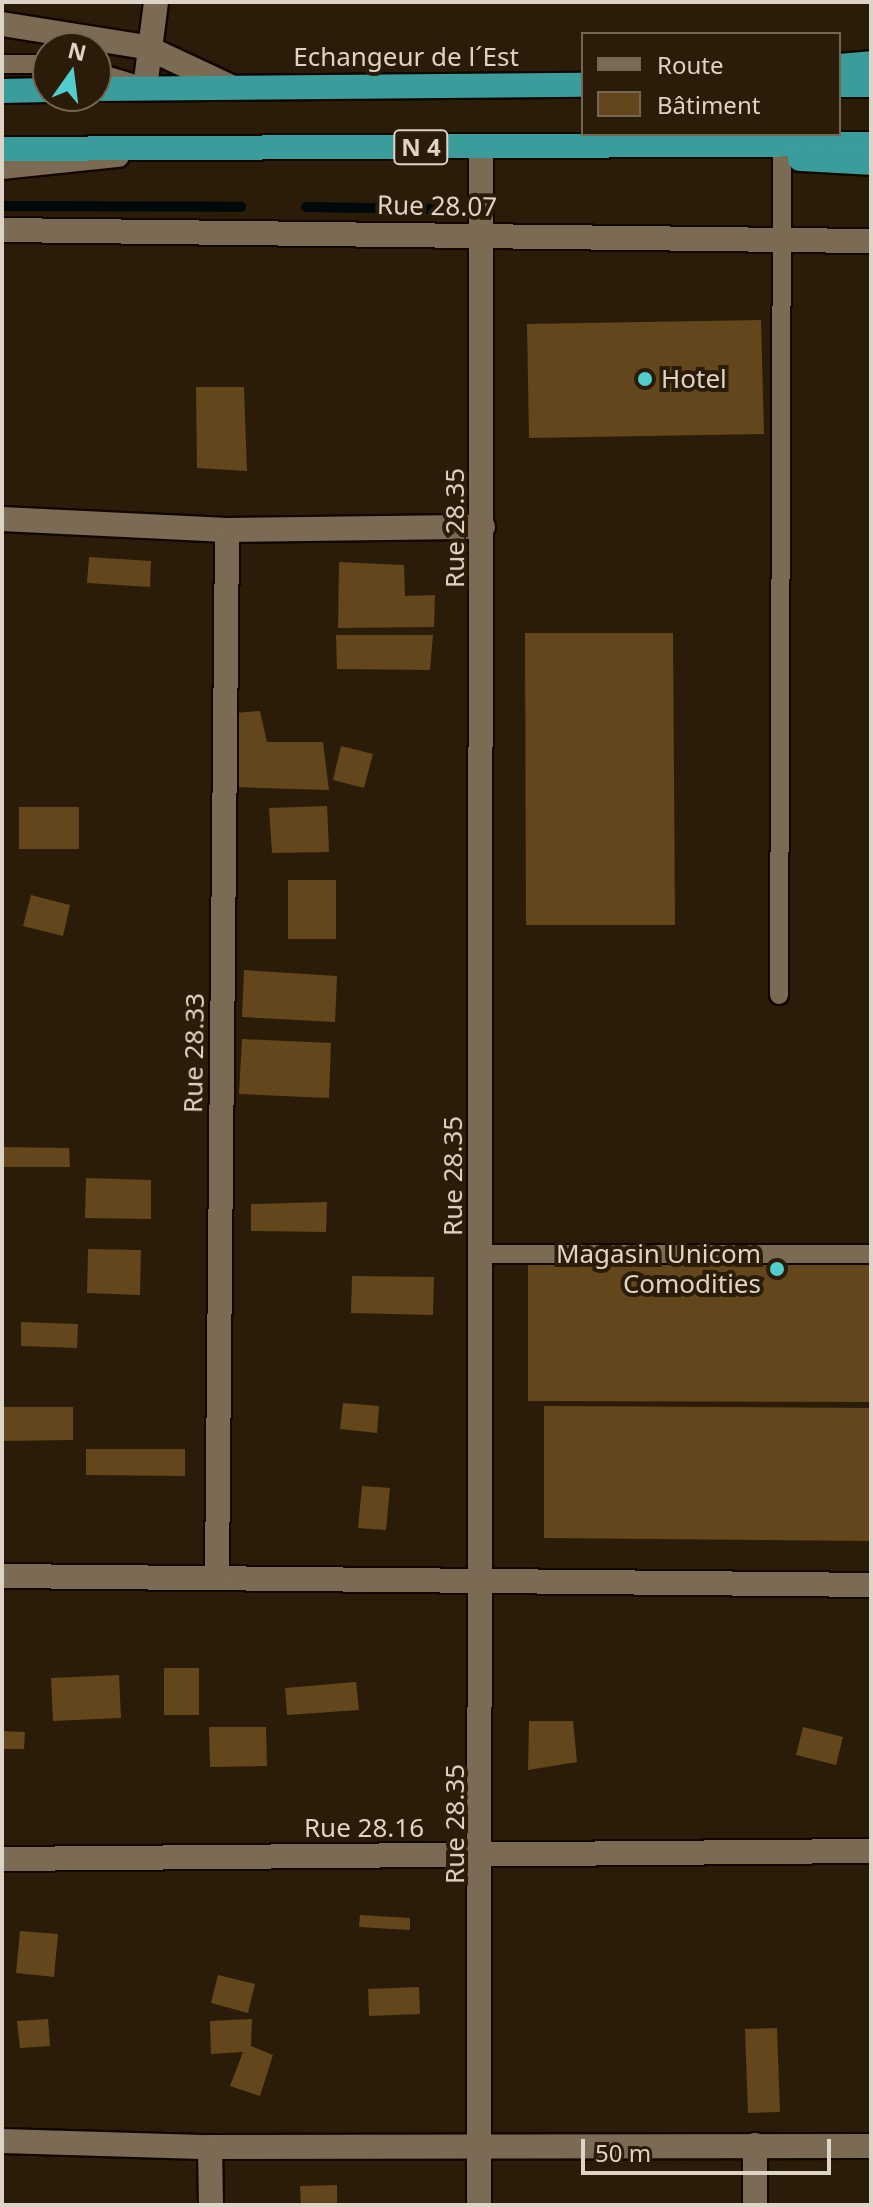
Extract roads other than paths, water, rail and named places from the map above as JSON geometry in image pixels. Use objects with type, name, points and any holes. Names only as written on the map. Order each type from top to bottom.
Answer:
[{"type":"highway","points":[[841,66],[871,63]]},
{"type":"highway","name":"Echangeur de l´Est","points":[[112,89],[581,85]]},
{"type":"highway","points":[[841,85],[871,85]]},
{"type":"highway","points":[[2,91],[32,90]]},
{"type":"highway","points":[[646,143],[871,163]]},
{"type":"highway","name":"N 4","points":[[2,149],[871,144]]},
{"type":"street","points":[[145,88],[146,47],[156,2]]},
{"type":"street","points":[[2,24],[146,47],[229,86]]},
{"type":"street","name":"Rue 28.35","points":[[479,2205],[484,1856],[481,146]]},
{"type":"street","name":"Rue 28.07","points":[[2,230],[871,241]]},
{"type":"street","points":[[2,519],[227,530],[483,527]]},
{"type":"street","name":"Rue 28.33","points":[[217,1576],[227,530]]},
{"type":"street","points":[[2,1576],[483,1578],[871,1585]]},
{"type":"street","name":"Rue 28.16","points":[[2,1859],[871,1851]]},
{"type":"street","points":[[2,2141],[210,2147],[871,2146]]},
{"type":"street","points":[[755,2145],[755,2205]]},
{"type":"street","points":[[210,2147],[211,2205]]},
{"type":"lane","points":[[2,64],[32,64]]},
{"type":"lane","points":[[112,77],[145,88]]},
{"type":"lane","points":[[2,170],[195,150]]},
{"type":"lane","points":[[779,995],[786,239],[782,157]]},
{"type":"lane","points":[[481,1254],[871,1254]]},
{"type":"waterway","points":[[2,206],[241,207]]},
{"type":"waterway","points":[[306,207],[433,209]]},
{"type":"place","name":"Hotel","points":[[645,379]]},
{"type":"place","name":"Magasin Unicom Comodities","points":[[777,1269]]}]
